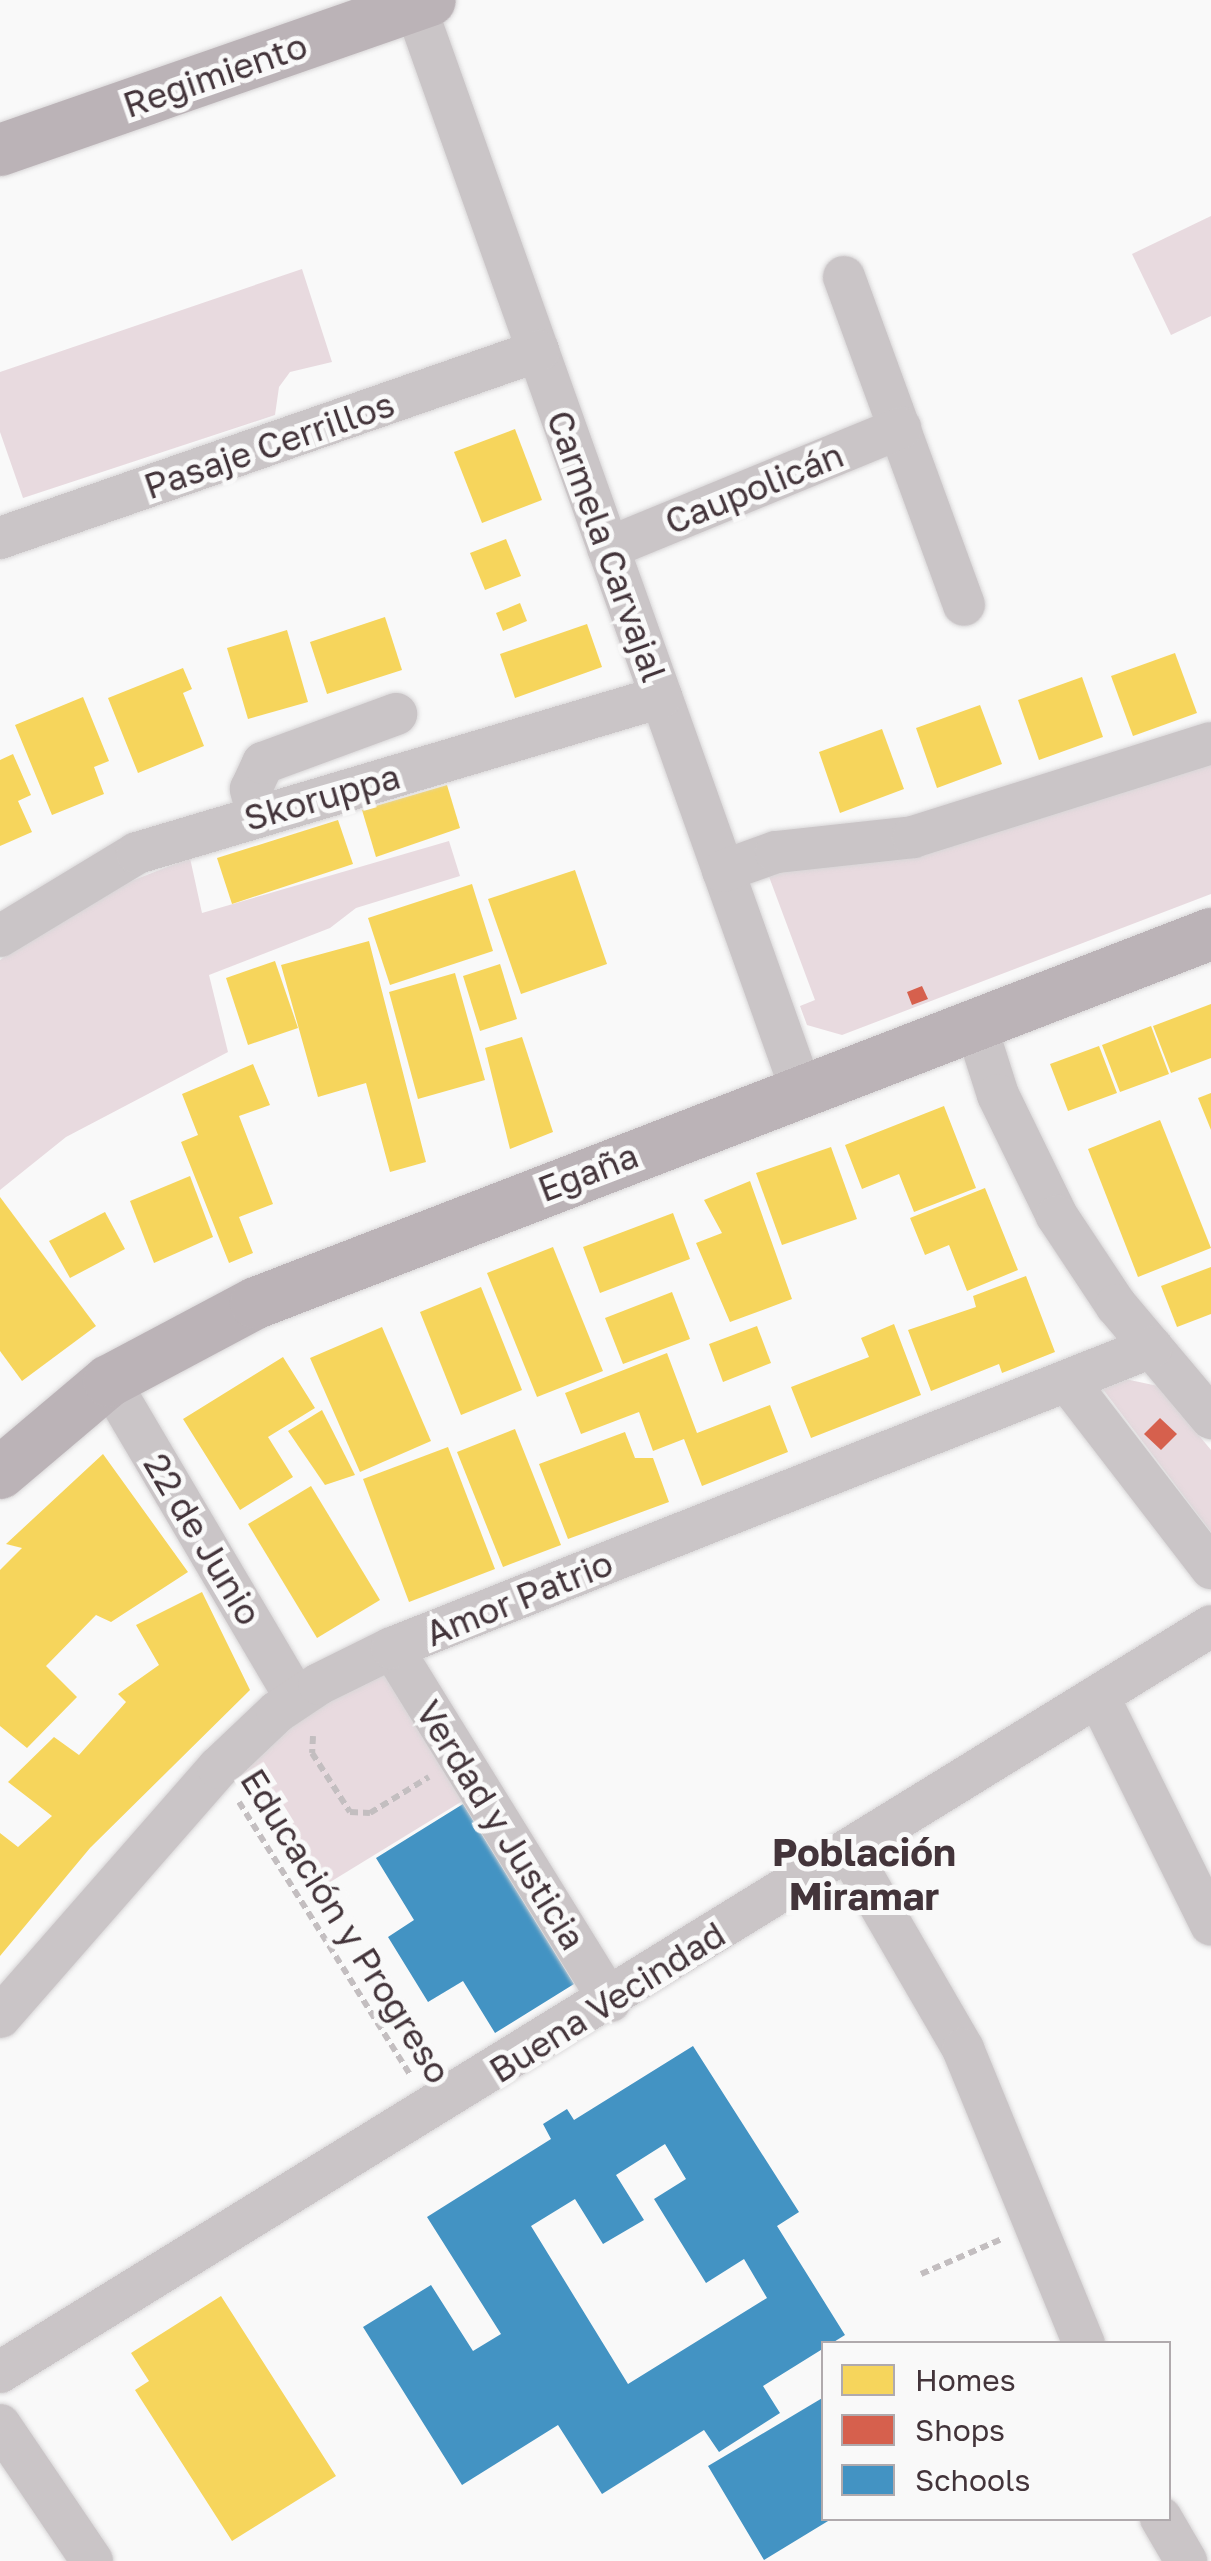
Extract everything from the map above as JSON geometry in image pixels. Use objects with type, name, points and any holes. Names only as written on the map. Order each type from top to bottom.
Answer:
[{"type":"main road","name":"Regimiento","points":[[0,150],[419,2]]},
{"type":"main road","name":"Egaña","points":[[0,1474],[108,1381],[312,1278],[1211,934]]},
{"type":"street","name":"Carmela Carvajal","points":[[419,2],[538,351],[802,1092]]},
{"type":"street","points":[[844,277],[964,605]]},
{"type":"street","name":"Pasaje Cerrillos","points":[[0,538],[538,351]]},
{"type":"street","name":"Caupolicán","points":[[608,548],[900,428]]},
{"type":"street","name":"Skoruppa","points":[[0,936],[118,861],[661,698]]},
{"type":"street","points":[[258,816],[251,789],[263,763],[396,714]]},
{"type":"street","points":[[723,871],[776,852],[913,837],[1211,743]]},
{"type":"street","points":[[976,1026],[998,1095],[1057,1216],[1152,1347],[1211,1418]]},
{"type":"street","name":"Amor Patrio","points":[[0,2017],[218,1768],[308,1712],[392,1648],[1152,1347]]},
{"type":"street","name":"22 de Junio","points":[[108,1381],[308,1712]]},
{"type":"street","points":[[1068,1382],[1211,1568]]},
{"type":"street","name":"Buena Vecindad","points":[[0,2372],[610,2001],[1211,1626]]},
{"type":"street","name":"Verdad y Justicia","points":[[392,1648],[610,2001]]},
{"type":"street","points":[[1098,1696],[1211,1925]]},
{"type":"street","points":[[849,1852],[963,2049],[1083,2341]]},
{"type":"street","points":[[0,2425],[92,2561]]},
{"type":"street","points":[[1163,2521],[1186,2561]]},
{"type":"path","points":[[308,1712],[312,1754],[350,1812],[370,1812],[460,1759]]},
{"type":"path","name":"Educación y Progreso","points":[[218,1768],[432,2110]]},
{"type":"path","points":[[921,2274],[959,2258]]},
{"type":"shaded area","points":[[1211,216],[1211,316],[1171,335],[1132,254]]},
{"type":"shaded area","points":[[302,269],[332,362],[290,372],[279,387],[275,415],[23,498],[0,432],[0,372]]},
{"type":"shaded area","points":[[1211,756],[1211,894],[842,1035],[807,1025],[800,1006],[815,1000],[768,874]]},
{"type":"shaded area","points":[[449,841],[460,876],[356,908],[330,928],[209,975],[228,1052],[66,1137],[0,1190],[0,960],[96,895],[190,858],[202,913]]},
{"type":"shaded area","points":[[1125,1379],[1158,1386],[1211,1450],[1211,1532],[1102,1388]]},
{"type":"shaded area","points":[[390,1666],[469,1797],[309,1895],[234,1774],[278,1733]]},
{"type":"building: Homes","points":[[515,429],[542,500],[482,523],[454,452]]},
{"type":"building: Homes","points":[[506,539],[521,576],[485,590],[470,553]]},
{"type":"building: Homes","points":[[520,603],[527,621],[503,631],[496,613]]},
{"type":"building: Homes","points":[[385,617],[402,670],[327,694],[310,642]]},
{"type":"building: Homes","points":[[587,624],[602,667],[515,698],[500,654]]},
{"type":"building: Homes","points":[[287,630],[308,702],[248,719],[227,648]]},
{"type":"building: Homes","points":[[1175,653],[1197,713],[1133,736],[1111,676]]},
{"type":"building: Homes","points":[[183,668],[192,689],[183,693],[204,746],[138,773],[108,698]]},
{"type":"building: Homes","points":[[1082,677],[1103,737],[1039,760],[1018,700]]},
{"type":"building: Homes","points":[[83,697],[109,761],[94,767],[104,794],[52,815],[15,725]]},
{"type":"building: Homes","points":[[980,705],[1002,764],[937,788],[916,728]]},
{"type":"building: Homes","points":[[882,729],[904,789],[840,813],[819,752]]},
{"type":"building: Homes","points":[[13,754],[31,795],[18,801],[32,832],[0,846],[0,760]]},
{"type":"building: Homes","points":[[447,785],[460,828],[376,857],[362,810]]},
{"type":"building: Homes","points":[[338,820],[353,864],[232,904],[217,858]]},
{"type":"building: Homes","points":[[575,870],[607,964],[521,994],[488,899]]},
{"type":"building: Homes","points":[[472,884],[493,951],[390,985],[368,918]]},
{"type":"building: Homes","points":[[369,941],[426,1162],[390,1172],[366,1083],[318,1097],[281,965]]},
{"type":"building: Homes","points":[[275,961],[298,1028],[248,1045],[226,978]]},
{"type":"building: Homes","points":[[500,964],[517,1019],[480,1031],[463,976]]},
{"type":"building: Homes","points":[[455,973],[485,1080],[418,1099],[389,992]]},
{"type":"building: Homes","points":[[1211,1004],[1211,1058],[1171,1073],[1153,1026]]},
{"type":"building: Homes","points":[[1151,1026],[1169,1074],[1120,1092],[1102,1045]]},
{"type":"building: Homes","points":[[522,1037],[553,1132],[510,1149],[485,1048]]},
{"type":"building: Homes","points":[[1099,1046],[1117,1093],[1068,1111],[1050,1064]]},
{"type":"building: Homes","points":[[253,1064],[270,1105],[239,1116],[273,1204],[239,1217],[253,1253],[229,1263],[181,1142],[198,1135],[182,1094]]},
{"type":"building: Homes","points":[[1211,1093],[1211,1130],[1198,1098]]},
{"type":"building: Homes","points":[[944,1106],[976,1188],[914,1212],[899,1174],[862,1189],[845,1145]]},
{"type":"building: Homes","points":[[1160,1120],[1211,1248],[1138,1277],[1088,1149]]},
{"type":"building: Homes","points":[[831,1147],[857,1219],[782,1245],[756,1173]]},
{"type":"building: Homes","points":[[190,1176],[213,1237],[154,1263],[130,1201]]},
{"type":"building: Homes","points":[[750,1181],[792,1299],[730,1322],[696,1243],[722,1233],[704,1200]]},
{"type":"building: Homes","points":[[985,1188],[1018,1270],[967,1291],[949,1245],[925,1255],[910,1218]]},
{"type":"building: Homes","points":[[0,1197],[96,1326],[22,1381],[0,1351]]},
{"type":"building: Homes","points":[[105,1212],[125,1249],[70,1278],[49,1241]]},
{"type":"building: Homes","points":[[673,1213],[690,1259],[600,1293],[583,1247]]},
{"type":"building: Homes","points":[[553,1247],[603,1371],[537,1397],[487,1273]]},
{"type":"building: Homes","points":[[1211,1267],[1211,1314],[1177,1327],[1161,1286]]},
{"type":"building: Homes","points":[[1026,1276],[1055,1352],[1002,1373],[999,1364],[931,1391],[908,1330],[976,1307],[973,1296]]},
{"type":"building: Homes","points":[[481,1287],[522,1390],[461,1415],[420,1312]]},
{"type":"building: Homes","points":[[672,1292],[690,1339],[623,1364],[605,1318]]},
{"type":"building: Homes","points":[[894,1324],[921,1395],[811,1438],[791,1387],[869,1357],[861,1338]]},
{"type":"building: Homes","points":[[757,1326],[771,1363],[723,1382],[709,1344]]},
{"type":"building: Homes","points":[[382,1327],[431,1441],[360,1472],[310,1358]]},
{"type":"building: Homes","points":[[667,1353],[697,1433],[770,1405],[788,1452],[702,1486],[684,1439],[653,1451],[639,1412],[581,1434],[565,1393]]},
{"type":"building: Homes","points":[[283,1357],[315,1408],[268,1437],[293,1477],[240,1510],[183,1419]]},
{"type":"building: Homes","points":[[322,1410],[355,1475],[325,1485],[288,1431]]},
{"type":"building: Homes","points":[[515,1429],[561,1545],[503,1567],[457,1452]]},
{"type":"building: Homes","points":[[625,1432],[635,1458],[653,1458],[669,1502],[568,1539],[539,1464]]},
{"type":"building: Homes","points":[[448,1447],[495,1569],[409,1602],[363,1479]]},
{"type":"building: Homes","points":[[103,1454],[188,1572],[111,1622],[96,1615],[46,1666],[77,1697],[27,1748],[0,1726],[0,1570],[22,1548],[6,1544]]},
{"type":"building: Homes","points":[[311,1486],[380,1600],[317,1638],[248,1524]]},
{"type":"building: Homes","points":[[202,1592],[250,1690],[90,1848],[0,1956],[0,1833],[18,1847],[52,1816],[8,1782],[54,1737],[79,1755],[126,1702],[118,1694],[159,1665],[136,1625]]},
{"type":"building: Homes","points":[[221,2296],[336,2476],[232,2541],[135,2390],[149,2381],[131,2353]]},
{"type":"building: Shops","points":[[922,986],[928,999],[912,1005],[907,992]]},
{"type":"building: Shops","points":[[1160,1418],[1177,1434],[1161,1450],[1144,1434]]},
{"type":"building: Schools","points":[[463,1804],[574,1984],[495,2033],[463,1981],[428,2002],[388,1937],[414,1920],[376,1858]]},
{"type":"building: Schools","points":[[693,2046],[799,2212],[777,2226],[845,2335],[835,2341],[821,2341],[821,2350],[763,2386],[780,2413],[719,2452],[704,2430],[602,2494],[558,2425],[462,2485],[363,2327],[431,2285],[473,2351],[501,2334],[427,2217],[551,2139],[543,2124],[567,2109],[574,2120]],"holes":[[[665,2144],[686,2179],[654,2199],[706,2283],[744,2259],[767,2298],[628,2384],[531,2226],[575,2199],[603,2244],[644,2220],[616,2175]]]},
{"type":"building: Schools","points":[[821,2399],[821,2521],[828,2521],[764,2560],[708,2466]]},
{"type":"district","name":"Población Miramar","points":[[864,1874]]}]
